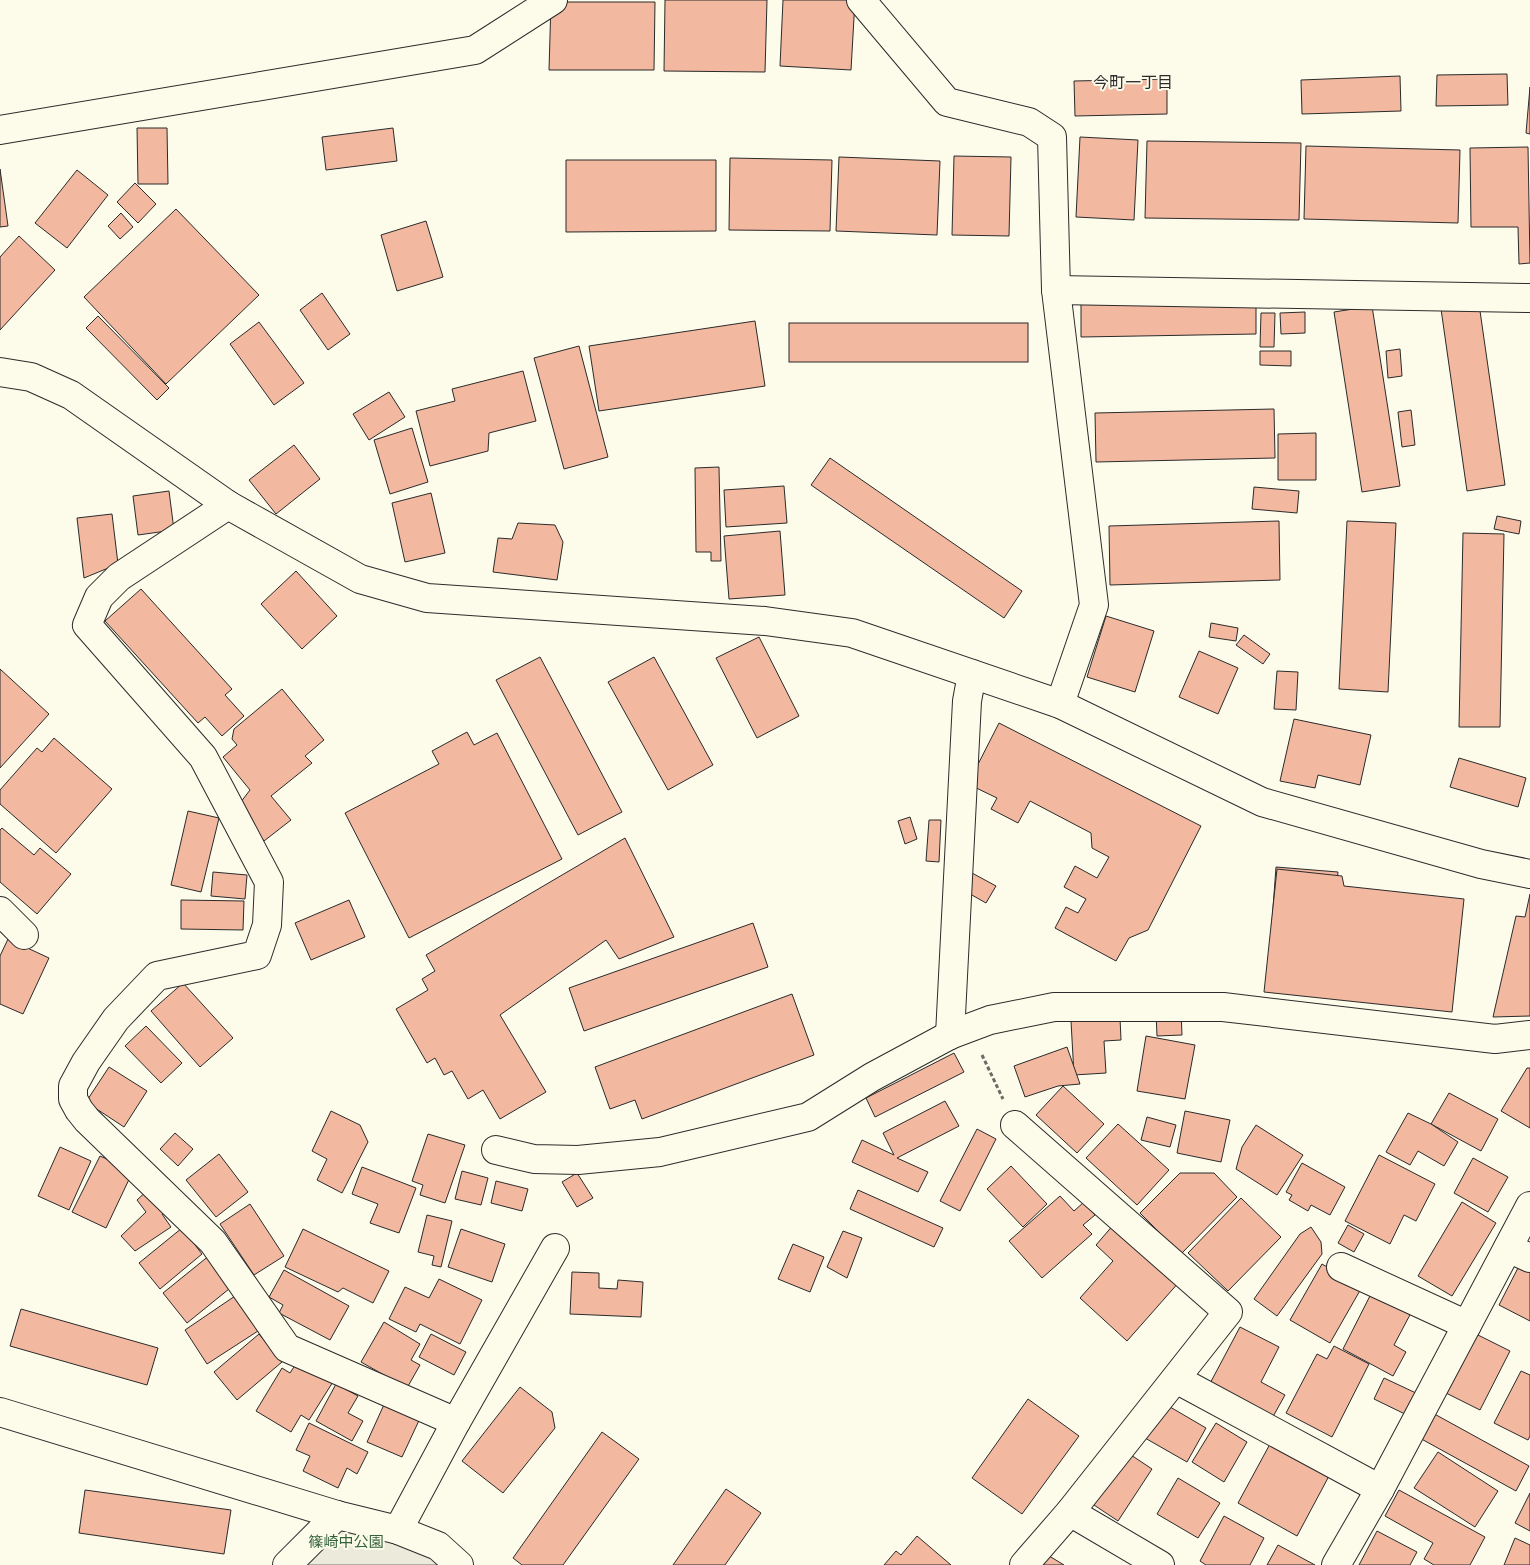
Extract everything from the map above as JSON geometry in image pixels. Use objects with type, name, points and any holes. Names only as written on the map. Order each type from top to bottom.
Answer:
[{"type":"street","points":[[0,130],[475,50],[553,0]]},
{"type":"street","points":[[861,0],[947,102],[1029,122],[1052,137],[1056,290],[1094,604],[1060,704]]},
{"type":"street","points":[[1056,290],[1530,298]]},
{"type":"street","points":[[0,372],[31,377],[71,395],[228,505],[360,579],[427,598],[765,621],[852,634],[1060,704],[1262,802],[1481,864],[1530,874]]},
{"type":"street","points":[[228,505],[119,578],[99,597],[87,624],[203,757],[269,882],[267,925],[257,955],[157,976],[116,1019],[86,1062],[73,1086],[73,1100],[87,1120],[214,1242],[287,1348],[456,1422]]},
{"type":"street","points":[[959,1031],[967,701],[972,674]]},
{"type":"street","points":[[0,911],[24,935]]},
{"type":"street","points":[[496,1150],[534,1159],[578,1160],[660,1152],[808,1117],[872,1077],[959,1031],[990,1020],[1054,1007],[1223,1006],[1495,1039],[1530,1035]]},
{"type":"street","points":[[1014,1124],[1228,1312],[1070,1512],[1024,1565]]},
{"type":"street","points":[[1336,1565],[1380,1489],[1467,1325],[1519,1253],[1530,1206]]},
{"type":"street","points":[[398,1530],[456,1422],[555,1248]]},
{"type":"street","points":[[1341,1267],[1467,1325]]},
{"type":"street","points":[[1176,1379],[1380,1489]]},
{"type":"street","points":[[0,1412],[338,1515],[398,1530],[438,1546],[459,1565]]},
{"type":"street","points":[[1070,1512],[1160,1565]]},
{"type":"street","points":[[287,1565],[338,1515]]},
{"type":"path","points":[[959,1031],[1014,1124]]},
{"type":"green space","name":"篠崎中公園","points":[[337,1515],[456,1565],[287,1565]]},
{"type":"building","points":[[665,0],[767,0],[765,72],[664,71]]},
{"type":"building","points":[[783,0],[855,0],[851,70],[780,66]]},
{"type":"building","points":[[551,2],[655,2],[654,70],[549,70]]},
{"type":"building","points":[[1507,74],[1508,105],[1436,106],[1437,75]]},
{"type":"building","points":[[1400,76],[1401,111],[1302,114],[1301,80]]},
{"type":"building","points":[[1167,79],[1167,114],[1075,116],[1074,81]]},
{"type":"building","points":[[1530,87],[1530,134],[1526,133]]},
{"type":"building","points":[[137,128],[167,128],[168,184],[138,184]]},
{"type":"building","points":[[393,128],[397,161],[326,170],[322,137]]},
{"type":"building","points":[[1080,137],[1138,140],[1134,220],[1076,217]]},
{"type":"building","points":[[1147,141],[1301,143],[1299,220],[1145,218]]},
{"type":"building","points":[[1306,146],[1460,150],[1458,223],[1304,219]]},
{"type":"building","points":[[1528,147],[1530,263],[1519,264],[1518,227],[1471,227],[1470,148]]},
{"type":"building","points":[[954,156],[1011,157],[1009,236],[952,235]]},
{"type":"building","points":[[839,157],[940,161],[937,235],[836,231]]},
{"type":"building","points":[[730,158],[832,160],[830,231],[729,230]]},
{"type":"building","points":[[566,160],[716,160],[716,231],[566,232]]},
{"type":"building","points":[[0,169],[8,226],[0,227]]},
{"type":"building","points":[[77,170],[108,195],[67,248],[35,223]]},
{"type":"building","points":[[135,183],[156,204],[138,223],[117,202]]},
{"type":"building","points":[[176,209],[259,295],[166,384],[84,297]]},
{"type":"building","points":[[121,213],[133,227],[120,239],[108,226]]},
{"type":"building","points":[[426,221],[443,277],[397,291],[381,235]]},
{"type":"building","points":[[19,236],[55,270],[0,330],[0,257]]},
{"type":"building","points":[[322,293],[350,334],[328,350],[300,310]]},
{"type":"building","points":[[1256,296],[1256,334],[1081,337],[1081,300]]},
{"type":"building","points":[[1479,304],[1505,485],[1467,491],[1441,309]]},
{"type":"building","points":[[1372,306],[1400,486],[1362,492],[1334,312]]},
{"type":"building","points":[[1305,312],[1305,333],[1281,334],[1280,313]]},
{"type":"building","points":[[1261,313],[1275,313],[1274,347],[1260,347]]},
{"type":"building","points":[[98,316],[169,388],[157,400],[86,328]]},
{"type":"building","points":[[755,321],[765,386],[599,411],[589,346]]},
{"type":"building","points":[[259,322],[304,383],[274,405],[230,344]]},
{"type":"building","points":[[789,323],[1028,323],[1028,362],[789,362]]},
{"type":"building","points":[[579,346],[608,457],[564,469],[534,358]]},
{"type":"building","points":[[1400,349],[1402,376],[1388,378],[1386,351]]},
{"type":"building","points":[[1260,351],[1291,351],[1291,366],[1260,365]]},
{"type":"building","points":[[523,371],[536,421],[489,433],[488,451],[430,466],[416,411],[455,401],[452,389]]},
{"type":"building","points":[[389,392],[405,417],[369,440],[353,414]]},
{"type":"building","points":[[1274,409],[1275,458],[1096,462],[1095,413]]},
{"type":"building","points":[[1411,410],[1415,445],[1402,447],[1398,412]]},
{"type":"building","points":[[412,428],[428,482],[390,494],[374,440]]},
{"type":"building","points":[[1316,433],[1316,480],[1278,480],[1278,434]]},
{"type":"building","points":[[294,445],[320,479],[276,514],[249,480]]},
{"type":"building","points":[[830,458],[1022,591],[1004,618],[811,485]]},
{"type":"building","points":[[719,467],[721,561],[711,561],[711,552],[696,552],[695,468]]},
{"type":"building","points":[[784,486],[787,523],[726,527],[724,490]]},
{"type":"building","points":[[1254,487],[1299,491],[1297,513],[1252,509]]},
{"type":"building","points":[[169,491],[174,530],[138,535],[133,496]]},
{"type":"building","points":[[431,493],[445,553],[405,562],[392,503]]},
{"type":"building","points":[[112,514],[118,564],[84,578],[77,518]]},
{"type":"building","points":[[1497,516],[1521,521],[1519,534],[1494,529]]},
{"type":"building","points":[[1279,521],[1280,580],[1110,585],[1109,526]]},
{"type":"building","points":[[1347,521],[1396,523],[1388,692],[1339,689]]},
{"type":"building","points":[[518,523],[555,525],[563,542],[557,580],[493,572],[498,538],[512,539]]},
{"type":"building","points":[[780,531],[785,595],[729,599],[724,536]]},
{"type":"building","points":[[1463,533],[1504,534],[1500,727],[1459,727]]},
{"type":"building","points":[[296,571],[337,616],[302,649],[261,604]]},
{"type":"building","points":[[141,589],[232,689],[225,695],[244,716],[222,736],[205,717],[198,723],[105,621]]},
{"type":"building","points":[[1106,616],[1154,631],[1135,692],[1087,677]]},
{"type":"building","points":[[1211,623],[1238,628],[1236,641],[1209,637]]},
{"type":"building","points":[[1244,635],[1270,654],[1263,664],[1236,645]]},
{"type":"building","points":[[759,637],[799,716],[757,738],[716,658]]},
{"type":"building","points":[[1199,651],[1238,668],[1218,714],[1179,697]]},
{"type":"building","points":[[540,657],[622,812],[578,835],[496,680]]},
{"type":"building","points":[[654,657],[713,765],[668,790],[608,682]]},
{"type":"building","points":[[0,669],[49,714],[0,768]]},
{"type":"building","points":[[1277,671],[1298,672],[1296,710],[1274,709]]},
{"type":"building","points":[[282,689],[324,740],[305,756],[312,763],[271,796],[291,820],[264,841],[237,807],[250,790],[223,757],[237,745],[232,739],[234,729]]},
{"type":"building","points":[[1294,719],[1371,735],[1360,785],[1318,775],[1315,788],[1280,781]]},
{"type":"building","points":[[999,723],[1201,826],[1148,930],[1129,938],[1116,961],[1055,928],[1066,907],[1078,913],[1086,899],[1064,887],[1075,866],[1097,878],[1109,857],[1092,848],[1091,833],[1030,801],[1018,823],[991,809],[997,798],[968,784]]},
{"type":"building","points":[[467,732],[474,745],[497,733],[562,859],[409,938],[345,813],[439,764],[432,751]]},
{"type":"building","points":[[54,738],[112,789],[56,853],[0,804],[0,790],[37,748],[42,752]]},
{"type":"building","points":[[1459,758],[1526,778],[1518,807],[1450,787]]},
{"type":"building","points":[[188,811],[219,818],[201,892],[171,885]]},
{"type":"building","points":[[910,817],[917,839],[905,844],[898,821]]},
{"type":"building","points":[[929,820],[941,820],[939,862],[926,861]]},
{"type":"building","points":[[2,828],[34,855],[40,848],[71,874],[37,914],[0,882],[0,830]]},
{"type":"building","points":[[625,838],[674,937],[619,959],[606,940],[500,1015],[546,1092],[500,1119],[483,1090],[468,1099],[452,1071],[444,1075],[435,1058],[427,1063],[396,1009],[428,990],[422,979],[435,971],[426,955]]},
{"type":"building","points":[[1276,867],[1338,872],[1336,891],[1454,899],[1447,1003],[1267,990]]},
{"type":"building","points":[[1277,869],[1342,876],[1344,886],[1464,899],[1452,1012],[1264,992]]},
{"type":"building","points":[[213,872],[247,875],[245,899],[211,896]]},
{"type":"building","points":[[972,873],[996,886],[986,903],[963,890]]},
{"type":"building","points":[[1530,894],[1530,1016],[1493,1017],[1516,916],[1525,917]]},
{"type":"building","points":[[181,900],[244,901],[243,930],[181,929]]},
{"type":"building","points":[[349,900],[365,937],[311,960],[295,923]]},
{"type":"building","points":[[753,923],[768,967],[584,1031],[569,988]]},
{"type":"building","points":[[8,939],[49,958],[23,1014],[0,1004],[0,956]]},
{"type":"building","points":[[183,983],[233,1038],[200,1067],[151,1011]]},
{"type":"building","points":[[792,994],[814,1055],[642,1119],[635,1100],[610,1109],[595,1067]]},
{"type":"building","points":[[1181,1011],[1182,1035],[1157,1036],[1156,1012]]},
{"type":"building","points":[[1120,1018],[1121,1040],[1104,1041],[1106,1073],[1074,1075],[1071,1021]]},
{"type":"building","points":[[146,1026],[182,1063],[161,1083],[125,1046]]},
{"type":"building","points":[[1146,1036],[1195,1045],[1185,1099],[1137,1091]]},
{"type":"building","points":[[1067,1047],[1080,1084],[1058,1086],[1025,1097],[1014,1066]]},
{"type":"building","points":[[954,1053],[964,1072],[875,1117],[866,1098]]},
{"type":"building","points":[[109,1067],[147,1091],[124,1127],[86,1102]]},
{"type":"building","points":[[1527,1068],[1530,1068],[1530,1128],[1501,1111]]},
{"type":"building","points":[[1063,1086],[1104,1124],[1077,1153],[1036,1115]]},
{"type":"building","points":[[1449,1093],[1498,1119],[1481,1151],[1431,1124]]},
{"type":"building","points":[[945,1101],[959,1126],[897,1158],[928,1172],[918,1192],[852,1162],[862,1140],[894,1155],[883,1133]]},
{"type":"building","points":[[331,1111],[360,1125],[368,1142],[342,1193],[317,1180],[327,1159],[312,1151]]},
{"type":"building","points":[[1185,1111],[1230,1120],[1221,1162],[1177,1153]]},
{"type":"building","points":[[1408,1113],[1431,1124],[1458,1142],[1444,1166],[1418,1151],[1410,1165],[1386,1152]]},
{"type":"building","points":[[1147,1117],[1176,1125],[1170,1147],[1141,1140]]},
{"type":"building","points":[[1118,1124],[1169,1170],[1137,1205],[1086,1158]]},
{"type":"building","points":[[1256,1125],[1303,1155],[1277,1195],[1236,1169],[1242,1147]]},
{"type":"building","points":[[977,1129],[996,1139],[960,1211],[940,1201]]},
{"type":"building","points":[[175,1133],[193,1149],[178,1166],[160,1149]]},
{"type":"building","points":[[428,1134],[465,1145],[445,1203],[420,1195],[423,1185],[412,1181]]},
{"type":"building","points":[[60,1147],[91,1161],[69,1210],[38,1196]]},
{"type":"building","points":[[219,1154],[248,1192],[216,1217],[186,1180]]},
{"type":"building","points":[[1379,1155],[1435,1184],[1416,1221],[1404,1215],[1390,1244],[1345,1221]]},
{"type":"building","points":[[100,1156],[133,1171],[106,1228],[72,1212]]},
{"type":"building","points":[[1473,1158],[1508,1177],[1488,1212],[1454,1193]]},
{"type":"building","points":[[1302,1163],[1345,1187],[1330,1215],[1311,1205],[1308,1211],[1289,1200],[1292,1195],[1286,1192]]},
{"type":"building","points":[[1011,1166],[1047,1204],[1023,1227],[987,1189]]},
{"type":"building","points":[[362,1167],[416,1188],[399,1233],[370,1223],[378,1204],[352,1194]]},
{"type":"building","points":[[462,1171],[488,1178],[481,1205],[455,1199]]},
{"type":"building","points":[[577,1173],[593,1198],[577,1207],[562,1182]]},
{"type":"building","points":[[1180,1173],[1214,1173],[1237,1197],[1181,1254],[1140,1213]]},
{"type":"building","points":[[496,1181],[528,1189],[522,1211],[491,1203]]},
{"type":"building","points":[[150,1188],[169,1206],[162,1214],[171,1227],[135,1251],[121,1236],[146,1212],[137,1200]]},
{"type":"building","points":[[858,1190],[943,1228],[934,1247],[850,1209]]},
{"type":"building","points":[[1060,1196],[1074,1211],[1084,1202],[1095,1215],[1083,1225],[1092,1234],[1042,1278],[1009,1241]]},
{"type":"building","points":[[1241,1198],[1281,1237],[1228,1291],[1188,1253]]},
{"type":"building","points":[[1462,1202],[1496,1223],[1452,1296],[1418,1276]]},
{"type":"building","points":[[250,1204],[284,1256],[254,1275],[220,1224]]},
{"type":"building","points":[[427,1215],[452,1221],[441,1267],[432,1265],[434,1256],[418,1252]]},
{"type":"building","points":[[1115,1223],[1180,1281],[1127,1341],[1080,1298],[1113,1261],[1096,1245]]},
{"type":"building","points":[[1348,1225],[1364,1234],[1354,1252],[1338,1243]]},
{"type":"building","points":[[1311,1227],[1321,1242],[1322,1254],[1277,1316],[1254,1299],[1300,1234]]},
{"type":"building","points":[[182,1228],[202,1254],[160,1289],[139,1263]]},
{"type":"building","points":[[303,1229],[389,1271],[373,1303],[343,1288],[338,1292],[285,1267]]},
{"type":"building","points":[[461,1229],[505,1244],[492,1282],[448,1267]]},
{"type":"building","points":[[843,1231],[862,1238],[847,1278],[827,1267]]},
{"type":"building","points":[[793,1244],[824,1257],[810,1292],[778,1279]]},
{"type":"building","points":[[210,1255],[226,1274],[223,1281],[229,1289],[187,1323],[163,1293]]},
{"type":"building","points":[[1322,1264],[1362,1287],[1330,1343],[1290,1320]]},
{"type":"building","points":[[1520,1264],[1530,1269],[1530,1321],[1499,1305]]},
{"type":"building","points":[[284,1270],[349,1306],[330,1340],[279,1313],[283,1305],[269,1297]]},
{"type":"building","points":[[572,1272],[599,1273],[599,1288],[617,1289],[618,1280],[643,1282],[641,1317],[570,1314]]},
{"type":"building","points":[[439,1279],[482,1300],[460,1344],[420,1324],[416,1332],[389,1319],[405,1287],[429,1298]]},
{"type":"building","points":[[1373,1290],[1412,1311],[1394,1345],[1406,1352],[1393,1376],[1343,1349]]},
{"type":"building","points":[[235,1296],[258,1331],[207,1364],[185,1330]]},
{"type":"building","points":[[21,1309],[158,1348],[147,1385],[10,1346]]},
{"type":"building","points":[[384,1322],[420,1344],[411,1360],[420,1365],[407,1388],[361,1362]]},
{"type":"building","points":[[1240,1327],[1279,1347],[1261,1382],[1285,1395],[1270,1422],[1207,1389]]},
{"type":"building","points":[[1470,1331],[1510,1351],[1480,1410],[1442,1391]]},
{"type":"building","points":[[259,1334],[282,1362],[237,1400],[214,1372]]},
{"type":"building","points":[[431,1334],[466,1352],[454,1375],[419,1357]]},
{"type":"building","points":[[1334,1346],[1369,1364],[1332,1437],[1286,1413],[1317,1354],[1327,1359]]},
{"type":"building","points":[[301,1356],[336,1377],[309,1420],[301,1415],[291,1432],[256,1411],[282,1368],[290,1373]]},
{"type":"building","points":[[1521,1371],[1530,1375],[1530,1436],[1528,1440],[1494,1423]]},
{"type":"building","points":[[1384,1378],[1418,1394],[1407,1415],[1374,1399]]},
{"type":"building","points":[[336,1384],[358,1396],[348,1413],[363,1421],[352,1441],[316,1421]]},
{"type":"building","points":[[520,1387],[552,1412],[555,1428],[503,1493],[462,1461]]},
{"type":"building","points":[[387,1398],[422,1414],[402,1457],[367,1442]]},
{"type":"building","points":[[1028,1399],[1079,1436],[1022,1514],[972,1478]]},
{"type":"building","points":[[1165,1404],[1206,1428],[1187,1462],[1145,1438]]},
{"type":"building","points":[[1429,1411],[1529,1466],[1516,1491],[1416,1436]]},
{"type":"building","points":[[309,1423],[368,1452],[357,1474],[347,1468],[338,1488],[303,1471],[310,1456],[296,1450]]},
{"type":"building","points":[[1216,1423],[1247,1442],[1224,1482],[1192,1462]]},
{"type":"building","points":[[602,1432],[639,1459],[563,1565],[522,1565],[513,1558]]},
{"type":"building","points":[[1270,1444],[1329,1476],[1297,1536],[1238,1503]]},
{"type":"building","points":[[1125,1451],[1152,1469],[1118,1521],[1091,1503]]},
{"type":"building","points":[[1438,1452],[1498,1491],[1475,1527],[1414,1488]]},
{"type":"building","points":[[1178,1478],[1220,1503],[1198,1538],[1157,1514]]},
{"type":"building","points":[[726,1489],[761,1513],[725,1565],[673,1565]]},
{"type":"building","points":[[85,1490],[231,1510],[224,1554],[79,1533]]},
{"type":"building","points":[[1399,1490],[1485,1537],[1470,1565],[1434,1565],[1424,1559],[1433,1543],[1385,1516]]},
{"type":"building","points":[[1530,1493],[1530,1531],[1515,1523]]},
{"type":"building","points":[[1224,1516],[1264,1538],[1250,1565],[1206,1565],[1200,1561]]},
{"type":"building","points":[[1377,1531],[1417,1552],[1410,1565],[1359,1565]]},
{"type":"building","points":[[917,1536],[951,1565],[884,1565],[896,1551],[901,1555]]},
{"type":"building","points":[[1515,1538],[1530,1545],[1530,1565],[1504,1565]]},
{"type":"building","points":[[1278,1545],[1315,1565],[1267,1565]]},
{"type":"building","points":[[1041,1551],[1064,1565],[1032,1565]]},
{"type":"district","name":"今町一丁目","points":[[1133,81]]}]
